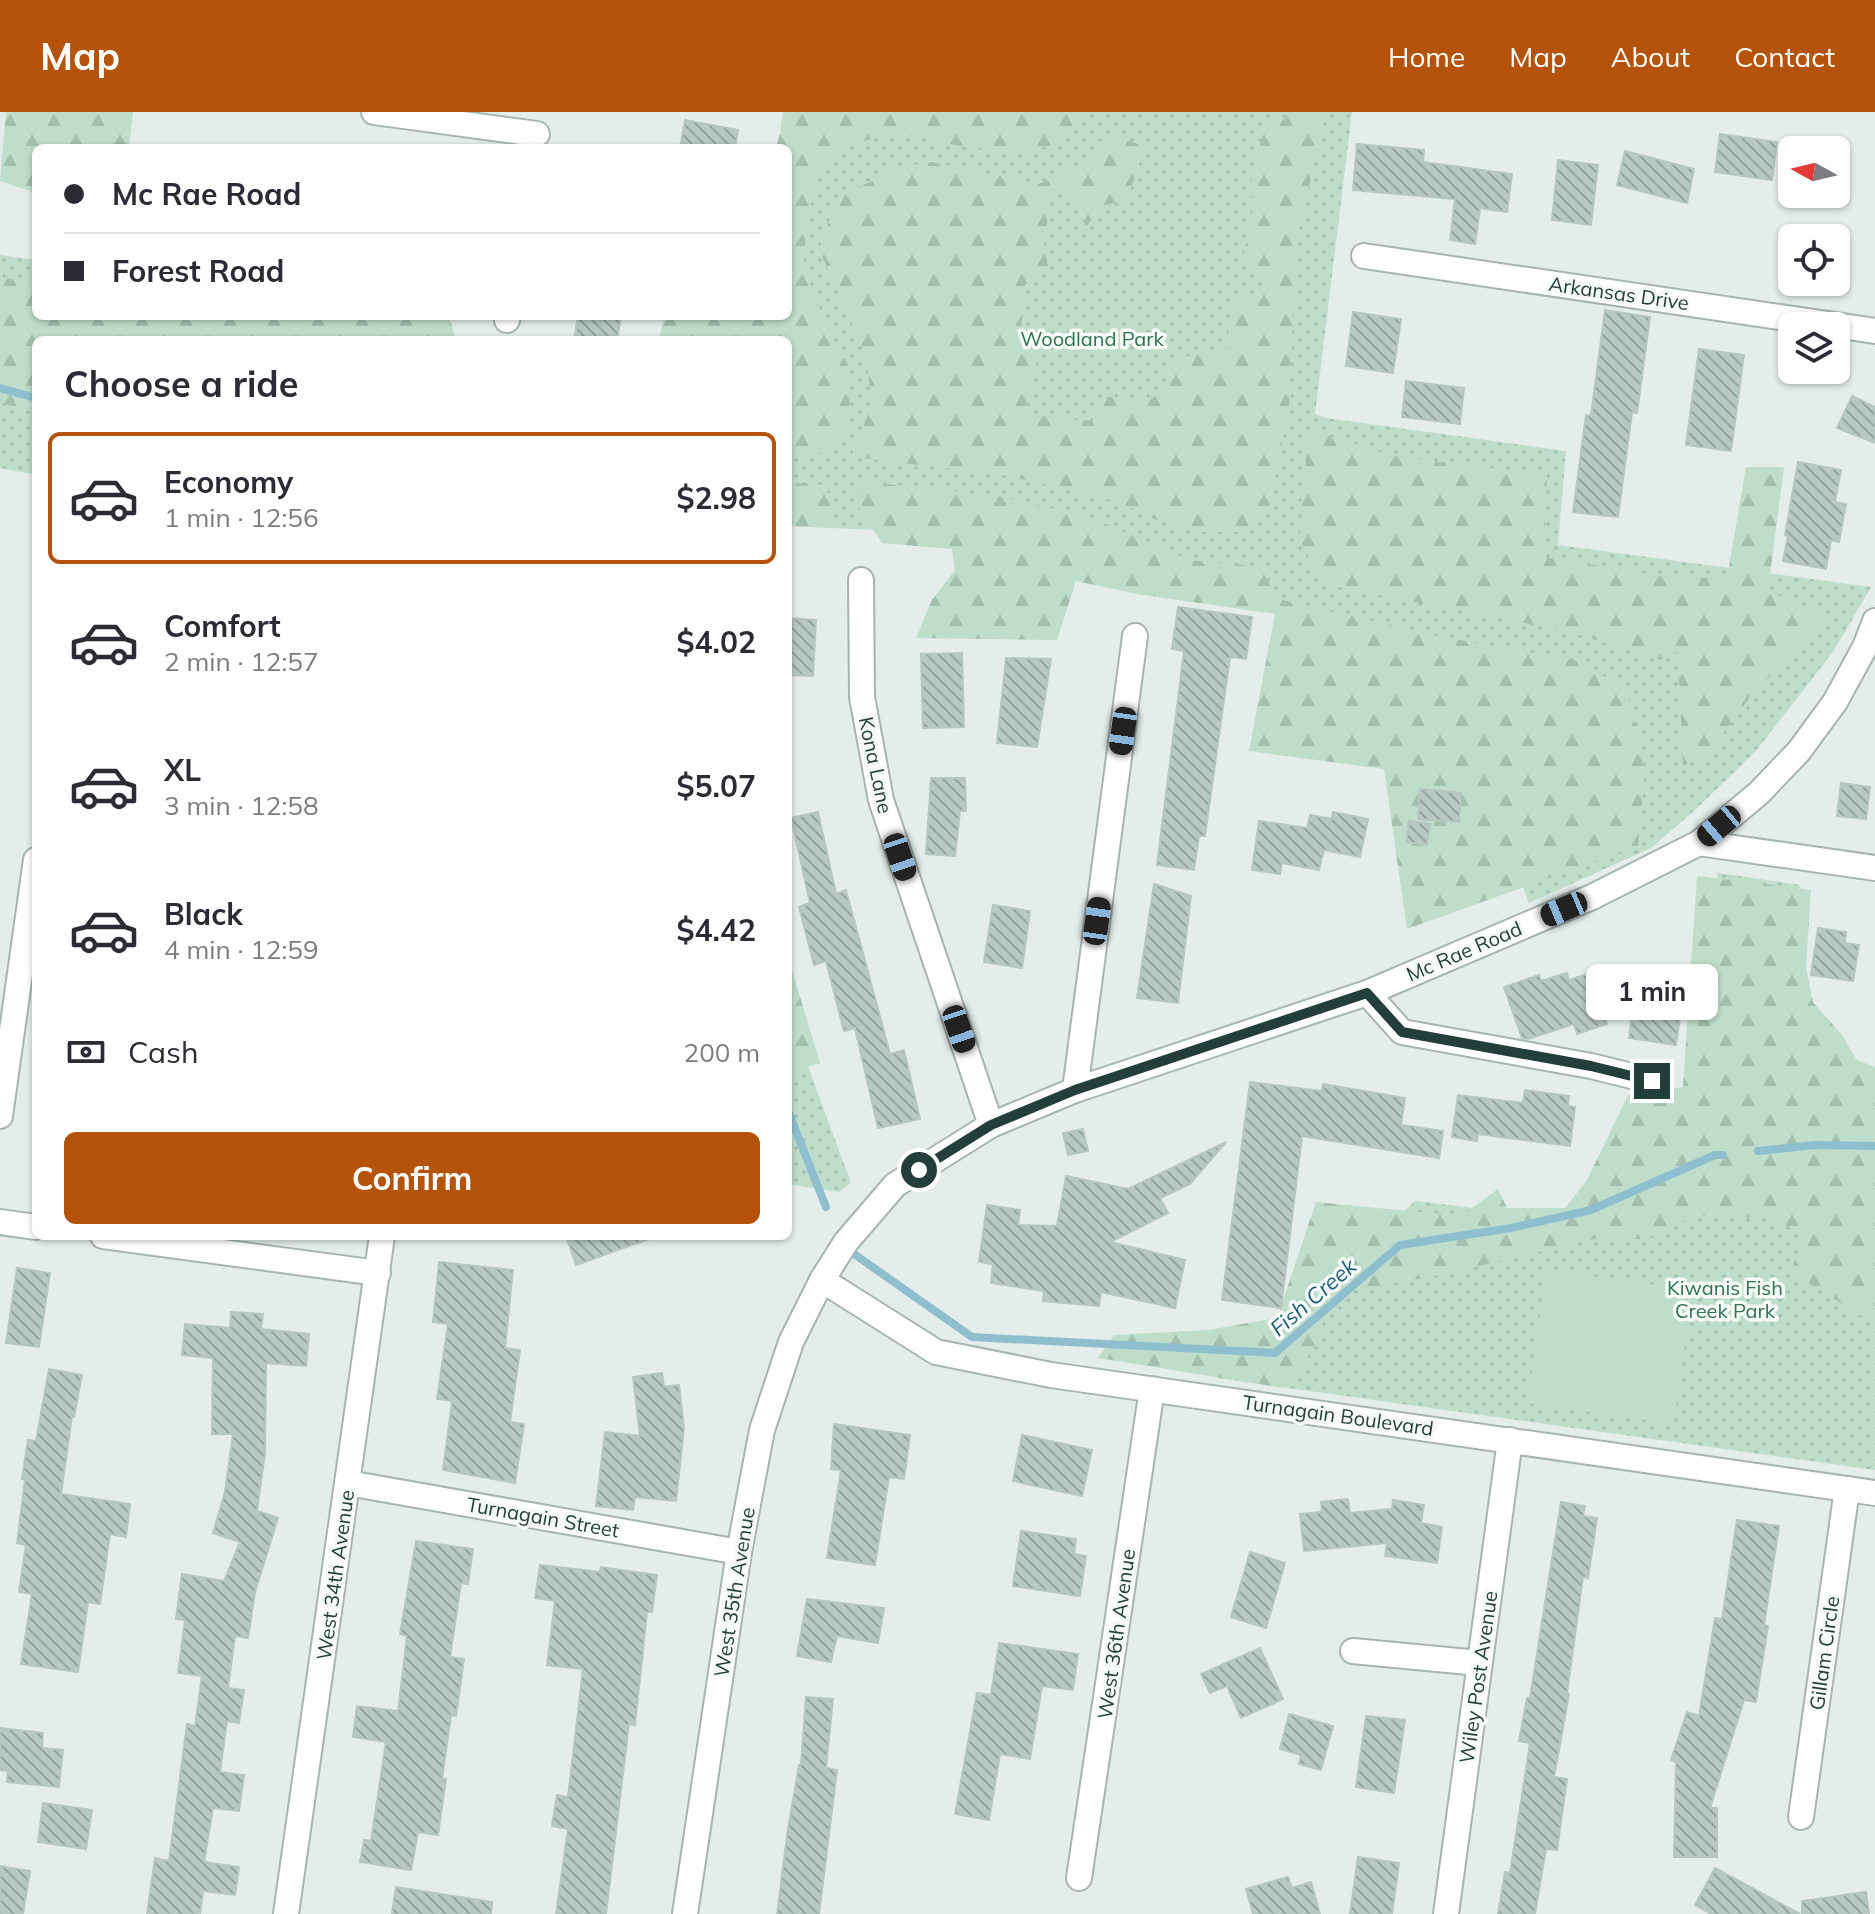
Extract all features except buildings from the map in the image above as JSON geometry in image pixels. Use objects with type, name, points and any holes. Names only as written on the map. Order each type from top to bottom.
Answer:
[{"type":"street","points":[[374,112],[538,131]]},
{"type":"street","name":"Arkansas Drive","points":[[1364,256],[1875,331]]},
{"type":"street","name":"Kona Lane","points":[[861,580],[862,697],[881,800],[991,1125]]},
{"type":"street","name":"Mc Rae Road","points":[[822,1280],[846,1242],[895,1185],[991,1125],[1075,1090],[1367,993],[1592,897],[1699,843],[1759,793],[1799,751],[1835,702],[1865,647],[1875,621]]},
{"type":"street","points":[[1075,1090],[1135,636]]},
{"type":"street","points":[[1699,843],[1875,868]]},
{"type":"street","points":[[0,1116],[32,888]]},
{"type":"street","points":[[1367,993],[1402,1032],[1591,1066],[1652,1081]]},
{"type":"street","points":[[0,1222],[32,1226]]},
{"type":"street","points":[[133,1240],[378,1273]]},
{"type":"street","name":"West 34th Avenue","points":[[286,1914],[382,1240]]},
{"type":"street","name":"Turnagain Boulevard","points":[[822,1280],[936,1352],[1051,1375],[1875,1493]]},
{"type":"street","name":"West 35th Avenue","points":[[685,1914],[739,1552],[762,1430],[791,1342],[822,1280]]},
{"type":"street","name":"West 36th Avenue","points":[[1079,1878],[1152,1389]]},
{"type":"street","name":"Wiley Post Avenue","points":[[1446,1914],[1510,1440]]},
{"type":"street","name":"Turnagain Street","points":[[348,1483],[739,1552]]},
{"type":"street","name":"Gillam Circle","points":[[1801,1817],[1847,1489]]},
{"type":"street","points":[[1353,1651],[1479,1663]]},
{"type":"green space","points":[[6,112],[133,112],[129,144],[32,144],[32,192],[0,181]]},
{"type":"green space","name":"Woodland Park","points":[[783,112],[1352,112],[1315,414],[1566,451],[1558,545],[1871,587],[1833,652],[1755,752],[1695,810],[1651,848],[1529,903],[1508,847],[1495,767],[1271,745],[1290,601],[1224,594],[939,533],[792,526],[792,336],[690,336],[768,320],[792,320],[792,144],[779,144]]},
{"type":"green space","points":[[786,112],[1091,112],[1078,128],[1062,140],[1025,150],[984,149],[902,135],[847,144],[815,182],[806,227],[803,269],[826,324],[850,369],[849,427],[830,451],[810,455],[792,453],[792,336],[660,336],[663,320],[792,320],[792,144],[777,144]]},
{"type":"green space","points":[[1285,112],[1326,112],[1297,238],[1289,407],[1269,508],[1246,532],[1197,532],[1147,517],[1120,502],[1002,475],[862,458],[852,454],[872,405],[866,355],[819,249],[837,199],[897,168],[932,162],[1039,184],[1084,162],[1106,134],[1145,146],[1127,200],[1105,205],[1086,226],[1071,198],[1053,188],[1044,242],[1048,267],[1025,285],[1020,343],[1037,363],[1025,414],[1092,421],[1107,397],[1151,399],[1165,390],[1173,359],[1227,349],[1231,307],[1243,297],[1265,290],[1263,274],[1243,260],[1255,200],[1248,193],[1267,118],[1283,120]]},
{"type":"green space","points":[[0,255],[32,259],[32,320],[450,320],[455,336],[32,336],[32,474],[0,468]]},
{"type":"green space","points":[[0,277],[32,283],[32,320],[441,320],[447,336],[32,336],[32,413],[0,402]]},
{"type":"green space","points":[[1308,429],[1395,456],[1547,475],[1544,557],[1667,577],[1727,578],[1746,467],[1784,467],[1768,590],[1829,617],[1751,696],[1709,753],[1683,766],[1678,652],[1660,660],[1566,631],[1322,584],[1300,540]]},
{"type":"green space","points":[[862,481],[1003,497],[1089,517],[1190,560],[1260,567],[1279,599],[1427,634],[1582,662],[1627,691],[1645,767],[1638,846],[1407,929],[1384,769],[1249,751],[1275,614],[1137,594],[1076,581],[1057,640],[916,638],[932,600],[955,570],[952,549],[882,543],[856,503]]},
{"type":"green space","points":[[792,482],[826,485],[836,528],[792,526]]},
{"type":"green space","name":"Kiwanis Fish Creek Park","points":[[1718,873],[1800,885],[1784,1039],[1875,1071],[1875,1470],[1217,1378],[1230,1333],[1292,1319],[1415,1201],[1532,1215],[1601,1217],[1683,1087]]},
{"type":"green space","points":[[1697,876],[1811,890],[1806,968],[1813,1002],[1842,1035],[1857,1060],[1875,1067],[1875,1321],[1863,1317],[1799,1277],[1793,1264],[1802,1232],[1767,1218],[1695,1216],[1646,1239],[1595,1239],[1430,1277],[1334,1293],[1314,1348],[1285,1388],[1098,1358],[1114,1335],[1208,1330],[1277,1318],[1316,1202],[1461,1216],[1498,1189],[1507,1208],[1565,1208],[1587,1180],[1628,1095],[1683,1087]]},
{"type":"green space","points":[[792,970],[820,1063],[792,1072]]},
{"type":"green space","points":[[792,1023],[851,1183],[839,1192],[792,1185]]},
{"type":"green space","points":[[1546,1270],[1693,1290],[1674,1424],[1527,1403]]},
{"type":"waterway","name":"Fish Creek","points":[[0,388],[32,397]]},
{"type":"waterway","name":"Fish Creek","points":[[792,1121],[826,1207]]},
{"type":"waterway","name":"Fish Creek","points":[[1758,1151],[1815,1145],[1875,1146]]},
{"type":"waterway","name":"Fish Creek","points":[[847,1249],[972,1337],[1275,1353],[1400,1245],[1511,1228],[1591,1210],[1715,1155],[1723,1155]]},
{"type":"route","points":[[919,1170],[991,1125],[1075,1090],[1367,993],[1402,1032],[1591,1066],[1652,1081]]}]
